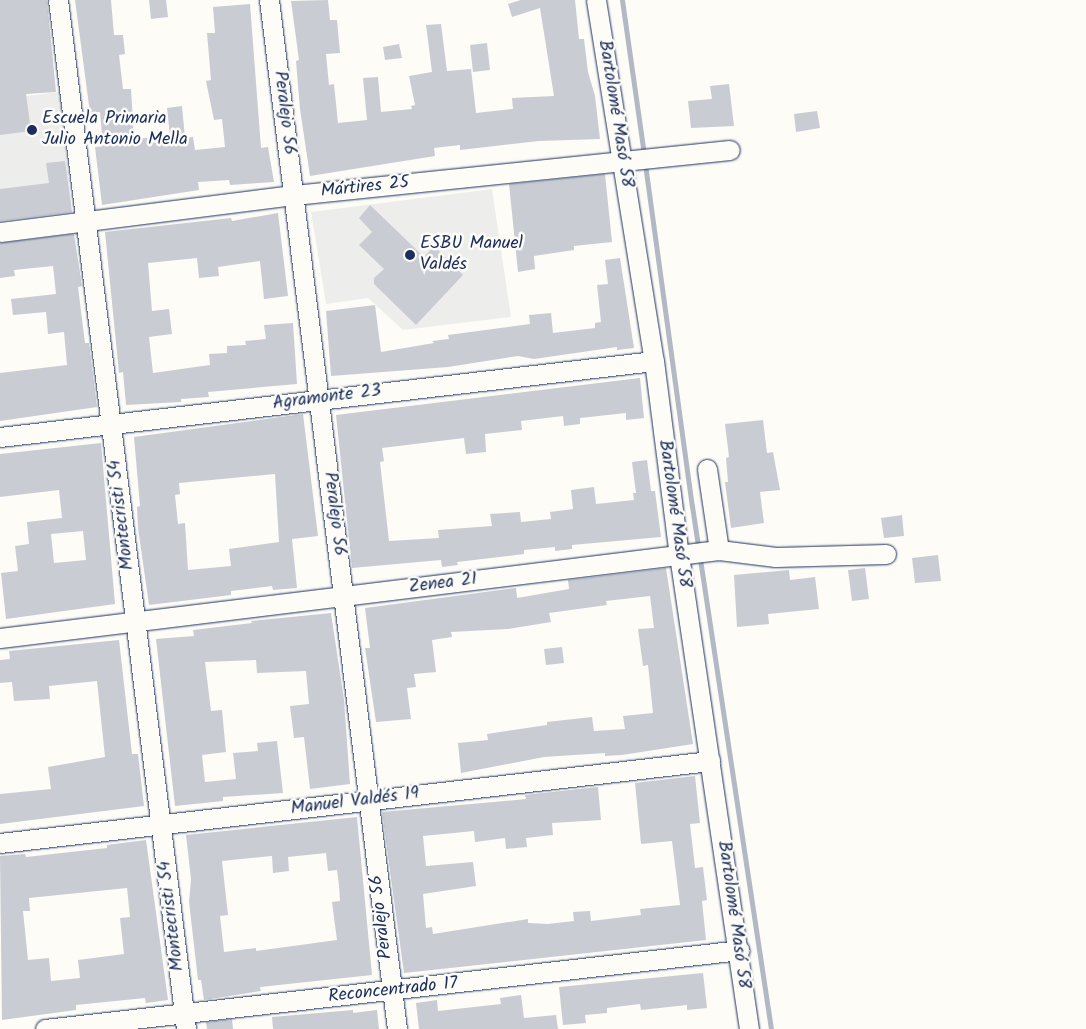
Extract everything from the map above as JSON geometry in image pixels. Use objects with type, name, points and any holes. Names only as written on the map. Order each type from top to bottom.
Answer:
[{"type":"street","name":"Montecristi 54","points":[[58,0],[87,220],[185,1021]]},
{"type":"street","name":"Peralejo 56","points":[[269,0],[345,596],[397,1029]]},
{"type":"street","name":"Bartolomé Masó 58","points":[[596,0],[687,554],[710,761],[740,950],[749,1029]]},
{"type":"street","name":"Mártires 25","points":[[0,232],[294,195],[730,150]]},
{"type":"street","name":"Agramonte 23","points":[[0,437],[654,361]]},
{"type":"street","points":[[706,469],[719,550]]},
{"type":"street","name":"Zenea 21","points":[[0,638],[719,550],[776,557],[886,554]]},
{"type":"street","name":"Manuel Valdés 19","points":[[0,843],[710,761]]},
{"type":"street","name":"Reconcentrado 17","points":[[45,1029],[185,1021],[392,992],[740,950]]},
{"type":"shaded area","name":"Escuela Primaria Julio Antonio Mella","points":[[60,92],[72,213],[0,222],[0,99]]},
{"type":"shaded area","name":"ESBU Manuel Valdés","points":[[492,189],[511,317],[403,330],[368,298],[326,304],[311,212]]},
{"type":"building","points":[[0,0],[47,0],[56,92],[26,94],[31,131],[0,135]]},
{"type":"building","points":[[75,0],[111,0],[114,35],[123,35],[125,54],[119,55],[123,89],[131,89],[134,139],[170,136],[167,108],[182,106],[185,138],[193,137],[195,150],[225,147],[222,119],[214,120],[206,81],[211,80],[207,33],[215,33],[213,7],[250,4],[261,148],[268,147],[274,182],[230,185],[229,180],[198,182],[199,190],[102,205],[95,147],[103,146],[100,112],[90,113]]},
{"type":"building","points":[[149,0],[166,0],[168,17],[151,19]]},
{"type":"building","points":[[328,0],[330,20],[337,20],[340,53],[326,54],[329,85],[334,84],[338,123],[367,120],[363,78],[378,77],[381,112],[412,109],[411,106],[415,105],[409,76],[432,72],[426,25],[441,24],[447,71],[471,69],[476,113],[513,109],[512,98],[554,96],[540,8],[512,17],[508,4],[521,0],[575,0],[579,39],[584,39],[588,72],[595,96],[600,139],[539,141],[460,150],[460,145],[434,148],[435,156],[310,176],[300,109],[296,61],[299,60],[291,1]]},
{"type":"building","points":[[487,43],[490,70],[473,72],[470,45]]},
{"type":"building","points":[[399,44],[402,58],[385,60],[383,47]]},
{"type":"building","points":[[729,84],[734,126],[691,128],[688,101],[712,99],[710,86]]},
{"type":"building","points":[[817,111],[820,128],[796,132],[794,114]]},
{"type":"building","points":[[65,161],[72,212],[0,221],[0,189],[49,183],[46,163]]},
{"type":"building","points":[[605,174],[612,242],[574,246],[574,250],[534,256],[535,269],[518,272],[509,184]]},
{"type":"building","points":[[370,205],[424,257],[434,246],[463,275],[416,325],[374,284],[374,278],[384,269],[359,245],[372,232],[359,218]]},
{"type":"building","points":[[278,213],[288,296],[264,299],[260,261],[218,267],[219,276],[199,278],[197,258],[148,263],[152,311],[169,309],[172,334],[149,337],[153,373],[210,365],[209,354],[227,353],[227,346],[246,345],[245,341],[266,339],[264,325],[293,323],[297,384],[208,392],[209,397],[181,399],[181,402],[126,405],[123,372],[119,373],[105,232],[231,218],[232,221]]},
{"type":"building","points":[[74,234],[82,286],[78,287],[85,343],[89,343],[97,407],[0,421],[0,373],[67,365],[64,332],[48,334],[46,312],[13,315],[11,299],[56,294],[53,266],[14,270],[15,276],[0,278],[0,243]]},
{"type":"building","points":[[620,258],[634,348],[617,350],[617,347],[534,359],[518,356],[448,367],[331,376],[326,311],[375,305],[381,352],[434,343],[432,341],[449,339],[448,335],[530,324],[529,315],[551,313],[553,333],[595,328],[595,323],[601,322],[597,285],[608,284],[605,260]]},
{"type":"building","points":[[640,378],[644,418],[626,420],[626,413],[580,418],[580,424],[564,426],[563,416],[521,421],[522,430],[485,434],[486,452],[466,454],[464,438],[382,448],[384,461],[380,462],[389,541],[439,538],[438,530],[492,526],[490,514],[520,512],[521,522],[551,519],[550,512],[573,509],[571,490],[594,487],[596,504],[634,500],[633,493],[636,493],[632,462],[647,460],[651,491],[655,491],[661,537],[572,545],[572,549],[555,551],[555,547],[524,550],[524,554],[457,562],[458,565],[442,567],[441,560],[352,568],[336,415]]},
{"type":"building","points":[[303,414],[318,536],[292,539],[297,588],[273,590],[272,586],[231,591],[231,595],[149,605],[138,528],[137,507],[140,506],[134,437]],"holes":[[[275,474],[279,542],[229,549],[231,566],[188,570],[185,523],[178,524],[175,495],[180,494],[179,483]]]},
{"type":"building","points":[[763,420],[767,453],[773,452],[780,490],[760,492],[764,523],[731,528],[725,482],[728,482],[726,458],[729,457],[725,424]]},
{"type":"building","points":[[101,443],[115,604],[6,619],[1,573],[18,571],[15,546],[29,544],[27,522],[62,518],[59,490],[0,497],[0,454]],"holes":[[[83,531],[86,560],[54,563],[51,534]]]},
{"type":"building","points":[[902,515],[904,536],[884,538],[881,518]]},
{"type":"building","points":[[938,555],[941,581],[915,583],[912,558]]},
{"type":"building","points":[[666,568],[693,744],[622,755],[605,756],[605,753],[544,757],[461,773],[458,743],[488,740],[487,734],[547,725],[547,722],[592,717],[594,731],[625,729],[623,716],[653,713],[648,665],[643,666],[638,629],[654,628],[650,596],[606,601],[607,605],[549,613],[551,622],[508,629],[451,632],[452,637],[432,640],[436,672],[414,674],[416,687],[407,688],[411,719],[376,722],[365,648],[370,648],[365,608],[516,588],[517,598],[569,589],[568,580]]},
{"type":"building","points":[[865,568],[869,599],[852,601],[848,570]]},
{"type":"building","points":[[789,570],[790,580],[815,577],[819,609],[768,614],[769,624],[737,627],[734,575]]},
{"type":"building","points":[[331,613],[344,700],[350,784],[310,789],[304,737],[294,738],[290,706],[309,704],[306,671],[257,673],[256,660],[205,662],[211,711],[222,710],[226,752],[202,755],[205,782],[236,779],[233,753],[258,751],[257,743],[277,741],[283,793],[223,797],[223,801],[175,806],[156,639],[194,636],[193,630],[252,623],[251,621]]},
{"type":"building","points":[[119,640],[132,754],[138,754],[144,806],[0,824],[0,794],[51,789],[48,767],[105,757],[97,681],[49,686],[50,699],[14,701],[12,682],[0,683],[0,660],[10,659],[9,651]]},
{"type":"building","points":[[562,647],[564,663],[546,665],[544,649]]},
{"type":"building","points":[[695,776],[700,823],[690,824],[695,868],[703,867],[707,900],[702,901],[706,940],[404,973],[382,812],[526,799],[525,795],[598,787],[601,820],[552,823],[553,835],[526,838],[527,847],[506,849],[505,838],[475,842],[474,831],[423,836],[426,866],[473,862],[476,886],[423,894],[426,928],[432,927],[433,934],[528,919],[528,923],[548,924],[574,921],[573,912],[590,911],[591,921],[641,915],[640,909],[680,905],[672,841],[641,844],[635,783]]},
{"type":"building","points":[[357,817],[372,975],[260,987],[261,991],[204,1000],[201,980],[198,980],[189,902],[191,879],[186,835]],"holes":[[[326,853],[328,871],[337,870],[339,885],[340,901],[332,902],[337,940],[256,951],[256,948],[224,952],[220,916],[228,915],[222,861],[272,856],[273,873],[289,871],[288,857]]]},
{"type":"building","points":[[146,840],[168,1000],[146,1003],[145,998],[76,1005],[76,1010],[2,1020],[0,856],[25,854],[26,857],[107,848],[107,845]],"holes":[[[127,888],[130,917],[120,918],[124,954],[78,960],[80,978],[51,981],[49,958],[28,960],[23,911],[30,911],[29,898]]]},
{"type":"building","points":[[703,973],[707,1008],[687,1010],[687,1005],[641,1010],[640,1004],[607,1008],[607,1013],[585,1015],[586,1023],[563,1025],[559,987]]},
{"type":"building","points":[[521,995],[524,1018],[556,1015],[558,1029],[419,1029],[416,1003],[437,1000],[438,1011],[501,1004],[500,998]]},
{"type":"building","points":[[353,1010],[353,1013],[377,1010],[379,1029],[273,1029],[272,1017]]},
{"type":"building","points":[[232,1019],[233,1029],[207,1029],[206,1022]]},
{"type":"waterway","points":[[622,0],[644,155]]},
{"type":"waterway","points":[[645,164],[692,506],[771,1029]]},
{"type":"place","name":"Escuela Primaria Julio Antonio Mella","points":[[32,130]]},
{"type":"place","name":"ESBU Manuel Valdés","points":[[410,255]]}]
